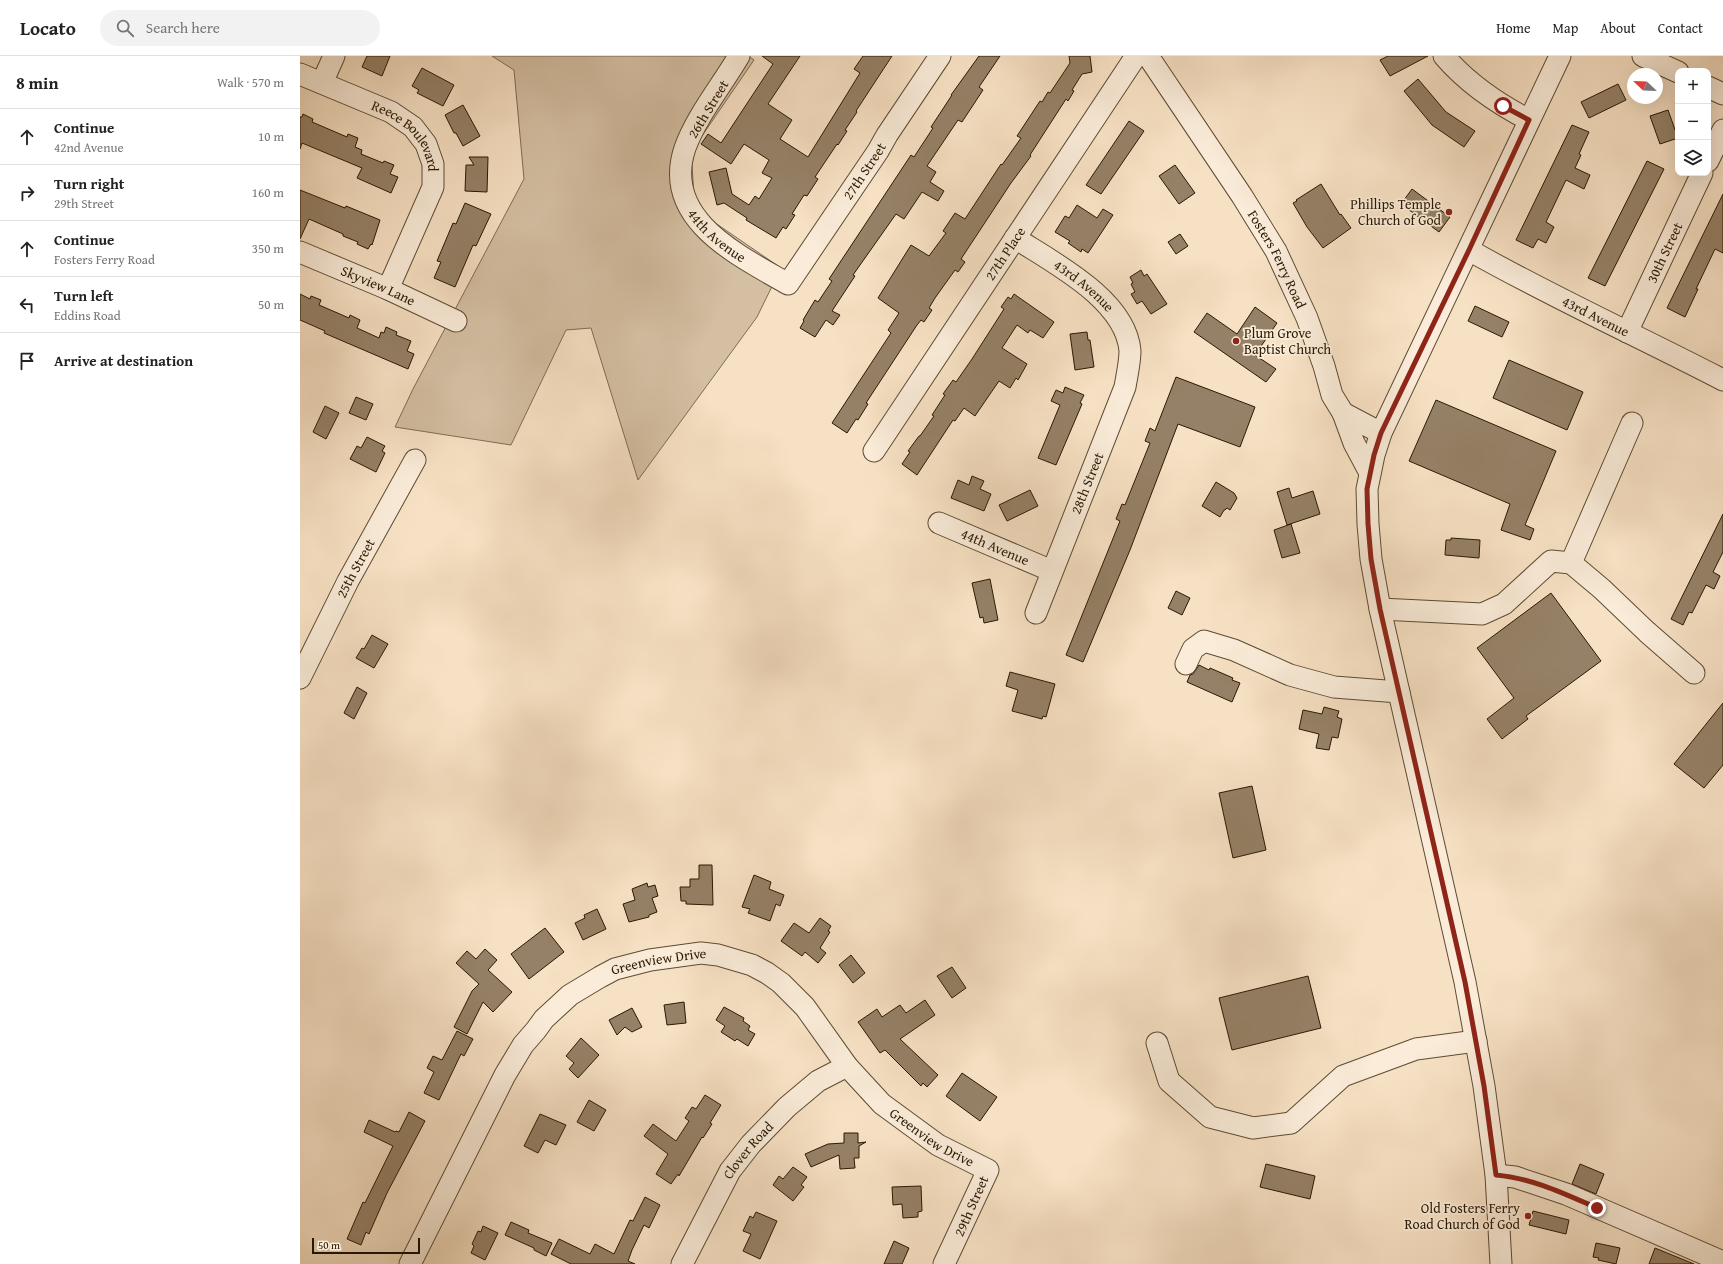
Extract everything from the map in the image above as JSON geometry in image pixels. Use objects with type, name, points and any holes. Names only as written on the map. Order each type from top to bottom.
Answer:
[{"type":"street","points":[[322,83],[334,56]]},
{"type":"street","name":"26th Street","points":[[681,164],[686,147],[693,132],[739,56]]},
{"type":"street","name":"27th Street","points":[[788,284],[940,56]]},
{"type":"street","name":"27th Place","points":[[874,451],[1136,56]]},
{"type":"street","name":"Fosters Ferry Road","points":[[1148,56],[1242,196],[1276,251],[1307,318],[1324,366],[1332,395],[1343,414],[1354,443],[1370,473]]},
{"type":"street","points":[[1444,56],[1476,88],[1529,120]]},
{"type":"street","points":[[1501,1264],[1496,1175],[1484,1086],[1465,982],[1380,609],[1371,559],[1367,489],[1374,455],[1381,433],[1560,56]]},
{"type":"street","points":[[1643,56],[1675,71]]},
{"type":"street","name":"Reece Boulevard","points":[[300,74],[391,112],[413,127],[426,144],[433,164],[433,187],[388,289]]},
{"type":"street","points":[[1711,88],[1723,94]]},
{"type":"street","points":[[1711,155],[1723,130]]},
{"type":"street","name":"44th Avenue","points":[[681,164],[681,181],[685,198],[692,214],[703,228],[744,259],[788,284]]},
{"type":"street","name":"30th Street","points":[[1627,332],[1701,176]]},
{"type":"street","name":"43rd Avenue","points":[[1015,238],[1094,291],[1107,302],[1118,317],[1126,333],[1130,351]]},
{"type":"street","name":"43rd Avenue","points":[[1469,250],[1518,278],[1723,380]]},
{"type":"street","name":"Skyview Lane","points":[[300,252],[388,289],[456,321]]},
{"type":"street","name":"28th Street","points":[[1036,613],[1124,387],[1130,351]]},
{"type":"street","points":[[1343,414],[1381,433]]},
{"type":"street","points":[[1571,563],[1632,423]]},
{"type":"street","name":"25th Street","points":[[300,678],[348,581],[414,460]]},
{"type":"street","name":"44th Avenue","points":[[939,523],[1052,571]]},
{"type":"street","points":[[1380,609],[1482,614],[1504,604],[1551,561],[1571,563],[1602,589],[1647,632],[1694,673]]},
{"type":"street","points":[[1186,664],[1193,649],[1204,641],[1234,650],[1290,675],[1334,687],[1399,692]]},
{"type":"street","name":"Greenview Drive","points":[[410,1264],[505,1075],[523,1045],[556,1006],[585,986],[615,969],[650,960],[701,952],[718,955],[752,965],[772,976],[794,994],[805,1007],[847,1066],[871,1093],[896,1114],[938,1144],[988,1170]]},
{"type":"street","points":[[1157,1043],[1169,1081],[1210,1117],[1253,1128],[1291,1123],[1343,1076],[1416,1049],[1476,1041]]},
{"type":"street","name":"Clover Road","points":[[682,1264],[730,1171],[751,1144],[787,1107],[813,1086],[847,1066]]},
{"type":"street","name":"29th Street","points":[[944,1264],[988,1170]]},
{"type":"street","points":[[1496,1175],[1515,1177],[1566,1194],[1723,1262]]},
{"type":"shaded area","points":[[492,56],[748,56],[754,60],[695,146],[692,165],[694,196],[708,218],[781,268],[757,317],[638,480],[591,328],[566,330],[511,445],[395,427],[413,389],[524,179],[514,70]]},
{"type":"building","points":[[367,56],[390,56],[382,76],[362,67]]},
{"type":"building","points":[[762,56],[800,56],[768,104],[792,120],[780,139],[808,157],[860,73],[854,69],[863,56],[892,56],[856,111],[857,112],[845,130],[847,131],[815,177],[818,179],[807,196],[804,195],[792,214],[795,215],[786,229],[783,227],[776,238],[746,220],[747,218],[724,203],[717,205],[709,172],[726,168],[732,194],[749,205],[755,196],[759,199],[772,178],[762,173],[769,160],[744,144],[731,164],[701,144],[708,134],[721,143],[773,64]]},
{"type":"building","points":[[979,56],[1000,56],[979,87],[983,90],[962,122],[958,120],[927,166],[936,172],[930,182],[944,191],[938,201],[922,192],[904,219],[896,214],[853,275],[855,276],[832,311],[840,315],[833,325],[826,320],[815,337],[800,328],[815,300],[818,302],[832,281],[829,279],[911,155],[914,157],[933,128],[931,127],[951,95]]},
{"type":"building","points":[[1069,56],[1090,56],[1092,72],[1082,74],[1072,90],[1074,91],[1068,101],[1066,99],[1030,155],[1031,156],[1011,183],[961,259],[965,262],[958,272],[955,270],[935,298],[929,308],[932,310],[924,322],[921,320],[917,325],[866,403],[868,404],[858,420],[856,419],[847,433],[832,423],[891,333],[888,330],[899,313],[878,298],[911,245],[929,256],[946,233],[943,231],[955,213],[965,219],[1001,164],[1002,165],[1021,138],[1017,136],[1040,101],[1042,102],[1048,92],[1050,93],[1070,63]]},
{"type":"building","points":[[1388,56],[1428,56],[1390,76],[1380,60]]},
{"type":"building","points":[[422,68],[454,85],[443,106],[417,93],[419,90],[412,86]]},
{"type":"building","points":[[1418,79],[1446,112],[1475,131],[1464,147],[1432,125],[1404,91]]},
{"type":"building","points":[[1618,84],[1626,100],[1589,118],[1581,102]]},
{"type":"building","points":[[463,105],[480,136],[463,146],[456,133],[454,133],[445,115]]},
{"type":"building","points":[[1668,110],[1675,130],[1675,139],[1660,144],[1650,116]]},
{"type":"building","points":[[303,114],[313,119],[312,122],[347,137],[348,134],[358,138],[355,147],[362,150],[361,154],[383,163],[384,161],[394,165],[390,174],[398,177],[391,193],[357,178],[362,168],[302,143],[300,149],[300,117],[302,117]]},
{"type":"building","points":[[1129,121],[1144,131],[1101,194],[1086,185]]},
{"type":"building","points":[[1572,125],[1589,132],[1579,154],[1581,155],[1575,168],[1590,175],[1584,189],[1566,180],[1546,222],[1554,227],[1546,243],[1538,239],[1533,248],[1516,240]]},
{"type":"building","points":[[469,157],[488,157],[487,192],[465,191],[466,165],[474,165]]},
{"type":"building","points":[[1647,161],[1664,169],[1605,286],[1588,278]]},
{"type":"building","points":[[1175,165],[1195,193],[1179,204],[1159,176]]},
{"type":"building","points":[[1321,184],[1340,215],[1341,214],[1351,228],[1323,248],[1307,227],[1293,203]]},
{"type":"building","points":[[1412,189],[1450,217],[1439,232],[1401,204]]},
{"type":"building","points":[[300,190],[380,220],[372,245],[371,244],[368,249],[357,244],[358,242],[343,236],[343,234],[309,219],[300,239]]},
{"type":"building","points":[[1723,194],[1723,253],[1715,249],[1696,289],[1698,289],[1685,317],[1667,308]]},
{"type":"building","points":[[465,203],[491,214],[476,246],[473,245],[455,287],[434,278],[441,262],[437,261],[453,223],[456,224]]},
{"type":"building","points":[[1077,205],[1097,218],[1103,209],[1113,215],[1088,253],[1082,249],[1081,252],[1068,243],[1070,241],[1055,232],[1065,216],[1069,218]]},
{"type":"building","points":[[1180,234],[1188,246],[1176,254],[1168,242]]},
{"type":"building","points":[[1141,270],[1144,276],[1147,274],[1167,304],[1151,314],[1142,301],[1137,304],[1131,294],[1135,292],[1131,284],[1133,283],[1130,277]]},
{"type":"building","points":[[300,294],[310,299],[311,296],[321,300],[319,305],[349,318],[350,315],[360,320],[357,328],[379,338],[381,332],[384,333],[386,327],[397,332],[396,335],[411,341],[407,351],[414,354],[408,369],[324,333],[325,331],[300,320]]},
{"type":"building","points":[[1014,294],[1054,322],[1043,338],[1030,330],[1028,333],[1017,325],[1002,348],[1027,364],[1018,380],[1016,378],[1010,388],[999,381],[975,416],[964,408],[955,421],[953,420],[917,475],[902,464],[910,452],[908,451],[934,416],[932,415],[945,395],[943,394],[953,380],[956,382],[972,359],[1004,309],[1001,307],[1008,297],[1011,299]]},
{"type":"building","points":[[1475,306],[1509,322],[1502,337],[1468,321]]},
{"type":"building","name":"Plum Grove Baptist Church","points":[[1255,307],[1277,323],[1255,355],[1276,369],[1266,382],[1194,332],[1207,313],[1237,334]]},
{"type":"building","points":[[1087,332],[1088,340],[1090,340],[1094,367],[1075,370],[1070,334]]},
{"type":"building","points":[[1509,360],[1583,392],[1567,430],[1493,398]]},
{"type":"building","points":[[1176,377],[1255,407],[1240,447],[1178,424],[1130,550],[1083,662],[1066,655],[1120,521],[1116,519],[1122,504],[1125,505],[1150,443],[1145,441],[1150,428],[1155,431]]},
{"type":"building","points":[[1065,387],[1084,395],[1080,403],[1082,404],[1056,465],[1038,458],[1060,405],[1051,401],[1056,390],[1063,393]]},
{"type":"building","points":[[356,397],[373,404],[366,420],[349,413]]},
{"type":"building","points":[[1436,400],[1556,451],[1525,525],[1534,529],[1530,540],[1501,530],[1510,504],[1409,461]]},
{"type":"building","points":[[325,406],[339,413],[326,439],[313,432]]},
{"type":"building","points":[[367,437],[385,446],[382,451],[385,453],[376,472],[350,459],[357,446],[361,448]]},
{"type":"building","points":[[972,476],[984,481],[980,489],[991,494],[984,511],[951,498],[958,480],[969,485]]},
{"type":"building","points":[[1216,482],[1234,493],[1237,498],[1230,510],[1227,508],[1224,510],[1220,517],[1202,506]]},
{"type":"building","points":[[1289,488],[1292,498],[1313,491],[1320,514],[1287,525],[1277,492]]},
{"type":"building","points":[[1030,490],[1038,506],[1007,521],[999,505]]},
{"type":"building","points":[[1723,514],[1723,552],[1713,572],[1720,576],[1714,589],[1706,585],[1692,613],[1689,612],[1683,625],[1671,619]]},
{"type":"building","points":[[1291,524],[1300,553],[1282,558],[1274,530]]},
{"type":"building","points":[[1451,538],[1480,540],[1479,558],[1445,555],[1446,540],[1451,540]]},
{"type":"building","points":[[990,579],[998,620],[984,623],[983,617],[980,618],[972,583]]},
{"type":"building","points":[[1176,591],[1190,598],[1182,615],[1168,608]]},
{"type":"building","points":[[1551,593],[1601,661],[1526,716],[1528,719],[1502,739],[1487,719],[1514,698],[1477,648]]},
{"type":"building","points":[[372,635],[388,644],[374,668],[356,658],[362,648],[364,649]]},
{"type":"building","points":[[1199,665],[1233,678],[1232,680],[1240,683],[1232,702],[1187,682],[1190,675],[1193,674]]},
{"type":"building","points":[[1010,672],[1055,684],[1046,717],[1043,716],[1042,719],[1012,711],[1018,690],[1006,686]]},
{"type":"building","points":[[357,687],[367,693],[354,719],[344,713]]},
{"type":"building","points":[[1723,703],[1723,765],[1704,788],[1674,764]]},
{"type":"building","points":[[1324,707],[1339,711],[1337,717],[1342,719],[1338,738],[1332,737],[1329,750],[1316,748],[1319,734],[1299,729],[1303,710],[1322,714]]},
{"type":"building","points":[[1252,786],[1266,850],[1233,858],[1219,793]]},
{"type":"building","points":[[699,865],[712,865],[713,905],[686,904],[686,901],[681,901],[680,887],[690,887],[690,879],[699,879]]},
{"type":"building","points":[[754,875],[771,882],[769,889],[784,895],[780,906],[776,904],[770,921],[748,913],[750,909],[742,907]]},
{"type":"building","points":[[647,883],[648,887],[655,885],[658,896],[652,898],[657,912],[649,915],[649,917],[629,922],[623,904],[635,900],[632,889]]},
{"type":"building","points":[[597,909],[606,929],[583,940],[575,923],[585,918],[584,915]]},
{"type":"building","points":[[820,918],[831,926],[828,931],[830,932],[820,948],[826,953],[818,963],[805,952],[802,956],[781,941],[794,923],[809,933]]},
{"type":"building","points":[[545,928],[564,952],[529,979],[511,954]]},
{"type":"building","points":[[485,949],[497,960],[488,970],[512,992],[493,1012],[483,1002],[467,1034],[454,1027],[472,991],[479,984],[456,963],[467,951],[476,959]]},
{"type":"building","points":[[851,955],[865,973],[853,983],[839,965]]},
{"type":"building","points":[[952,967],[966,988],[952,998],[937,976]]},
{"type":"building","points":[[1308,976],[1321,1028],[1232,1050],[1219,998]]},
{"type":"building","points":[[925,1000],[935,1015],[900,1039],[938,1075],[927,1087],[923,1083],[921,1086],[885,1050],[880,1053],[858,1022],[877,1009],[882,1017],[900,1005],[906,1013]]},
{"type":"building","points":[[684,1002],[686,1023],[667,1025],[664,1005]]},
{"type":"building","points":[[724,1007],[744,1018],[743,1021],[750,1026],[748,1030],[755,1034],[748,1046],[737,1039],[735,1041],[721,1032],[725,1026],[716,1020]]},
{"type":"building","points":[[632,1008],[642,1027],[632,1032],[625,1027],[617,1035],[609,1020]]},
{"type":"building","points":[[457,1031],[473,1039],[464,1056],[461,1054],[439,1100],[424,1093],[434,1072],[427,1068],[433,1056],[442,1060]]},
{"type":"building","points":[[581,1038],[599,1055],[578,1078],[569,1069],[574,1063],[566,1056]]},
{"type":"building","points":[[962,1073],[997,1097],[980,1121],[946,1096]]},
{"type":"building","points":[[705,1095],[721,1105],[710,1123],[712,1124],[703,1138],[702,1137],[679,1176],[678,1174],[671,1184],[656,1174],[668,1154],[644,1136],[653,1124],[676,1141],[689,1121],[685,1118],[692,1107],[696,1109]]},
{"type":"building","points":[[589,1100],[606,1110],[594,1131],[577,1122]]},
{"type":"building","points":[[409,1112],[425,1121],[387,1193],[369,1234],[366,1232],[361,1245],[347,1239],[363,1202],[365,1203],[393,1146],[364,1132],[369,1120],[395,1132],[399,1132]]},
{"type":"building","points":[[540,1114],[566,1125],[556,1145],[545,1140],[538,1153],[524,1146]]},
{"type":"building","points":[[844,1133],[858,1133],[858,1143],[866,1142],[859,1146],[859,1158],[854,1158],[855,1168],[840,1169],[839,1155],[811,1167],[805,1154],[828,1144],[844,1143]]},
{"type":"building","points":[[1266,1164],[1315,1176],[1310,1199],[1260,1187]]},
{"type":"building","points":[[1580,1164],[1604,1174],[1596,1194],[1572,1184]]},
{"type":"building","points":[[793,1167],[807,1177],[801,1185],[804,1187],[793,1201],[773,1185],[779,1176],[783,1179]]},
{"type":"building","points":[[921,1186],[922,1211],[918,1212],[918,1217],[903,1218],[902,1204],[893,1205],[892,1187]]},
{"type":"building","points":[[645,1197],[660,1205],[649,1228],[644,1225],[632,1250],[628,1261],[635,1264],[571,1264],[551,1254],[559,1239],[590,1254],[595,1244],[614,1254],[630,1220],[633,1221]]},
{"type":"building","points":[[1533,1211],[1569,1220],[1566,1234],[1529,1225]]},
{"type":"building","points":[[756,1212],[777,1221],[760,1259],[743,1251],[751,1234],[743,1231],[750,1216],[753,1218]]},
{"type":"building","points":[[511,1222],[529,1230],[528,1233],[552,1243],[546,1256],[534,1250],[534,1248],[505,1235]]},
{"type":"building","points":[[483,1226],[498,1233],[485,1260],[471,1253],[474,1246],[472,1244],[478,1231],[481,1232]]},
{"type":"building","points":[[894,1241],[909,1248],[902,1264],[884,1264]]},
{"type":"building","points":[[1596,1243],[1620,1248],[1616,1264],[1598,1260],[1599,1258],[1593,1257]]},
{"type":"building","points":[[1655,1248],[1694,1264],[1649,1264]]},
{"type":"place","name":"Phillips Temple Church of God","points":[[1449,212]]},
{"type":"place","name":"Plum Grove Baptist Church","points":[[1236,341]]},
{"type":"place","name":"Old Fosters Ferry Road Church of God","points":[[1528,1216]]},
{"type":"route","points":[[1503,106],[1529,120],[1469,250],[1381,433],[1374,455],[1367,489],[1368,524],[1371,542],[1371,559],[1380,609],[1465,982],[1484,1086],[1496,1175],[1515,1177],[1532,1182],[1566,1194],[1597,1208]]}]
